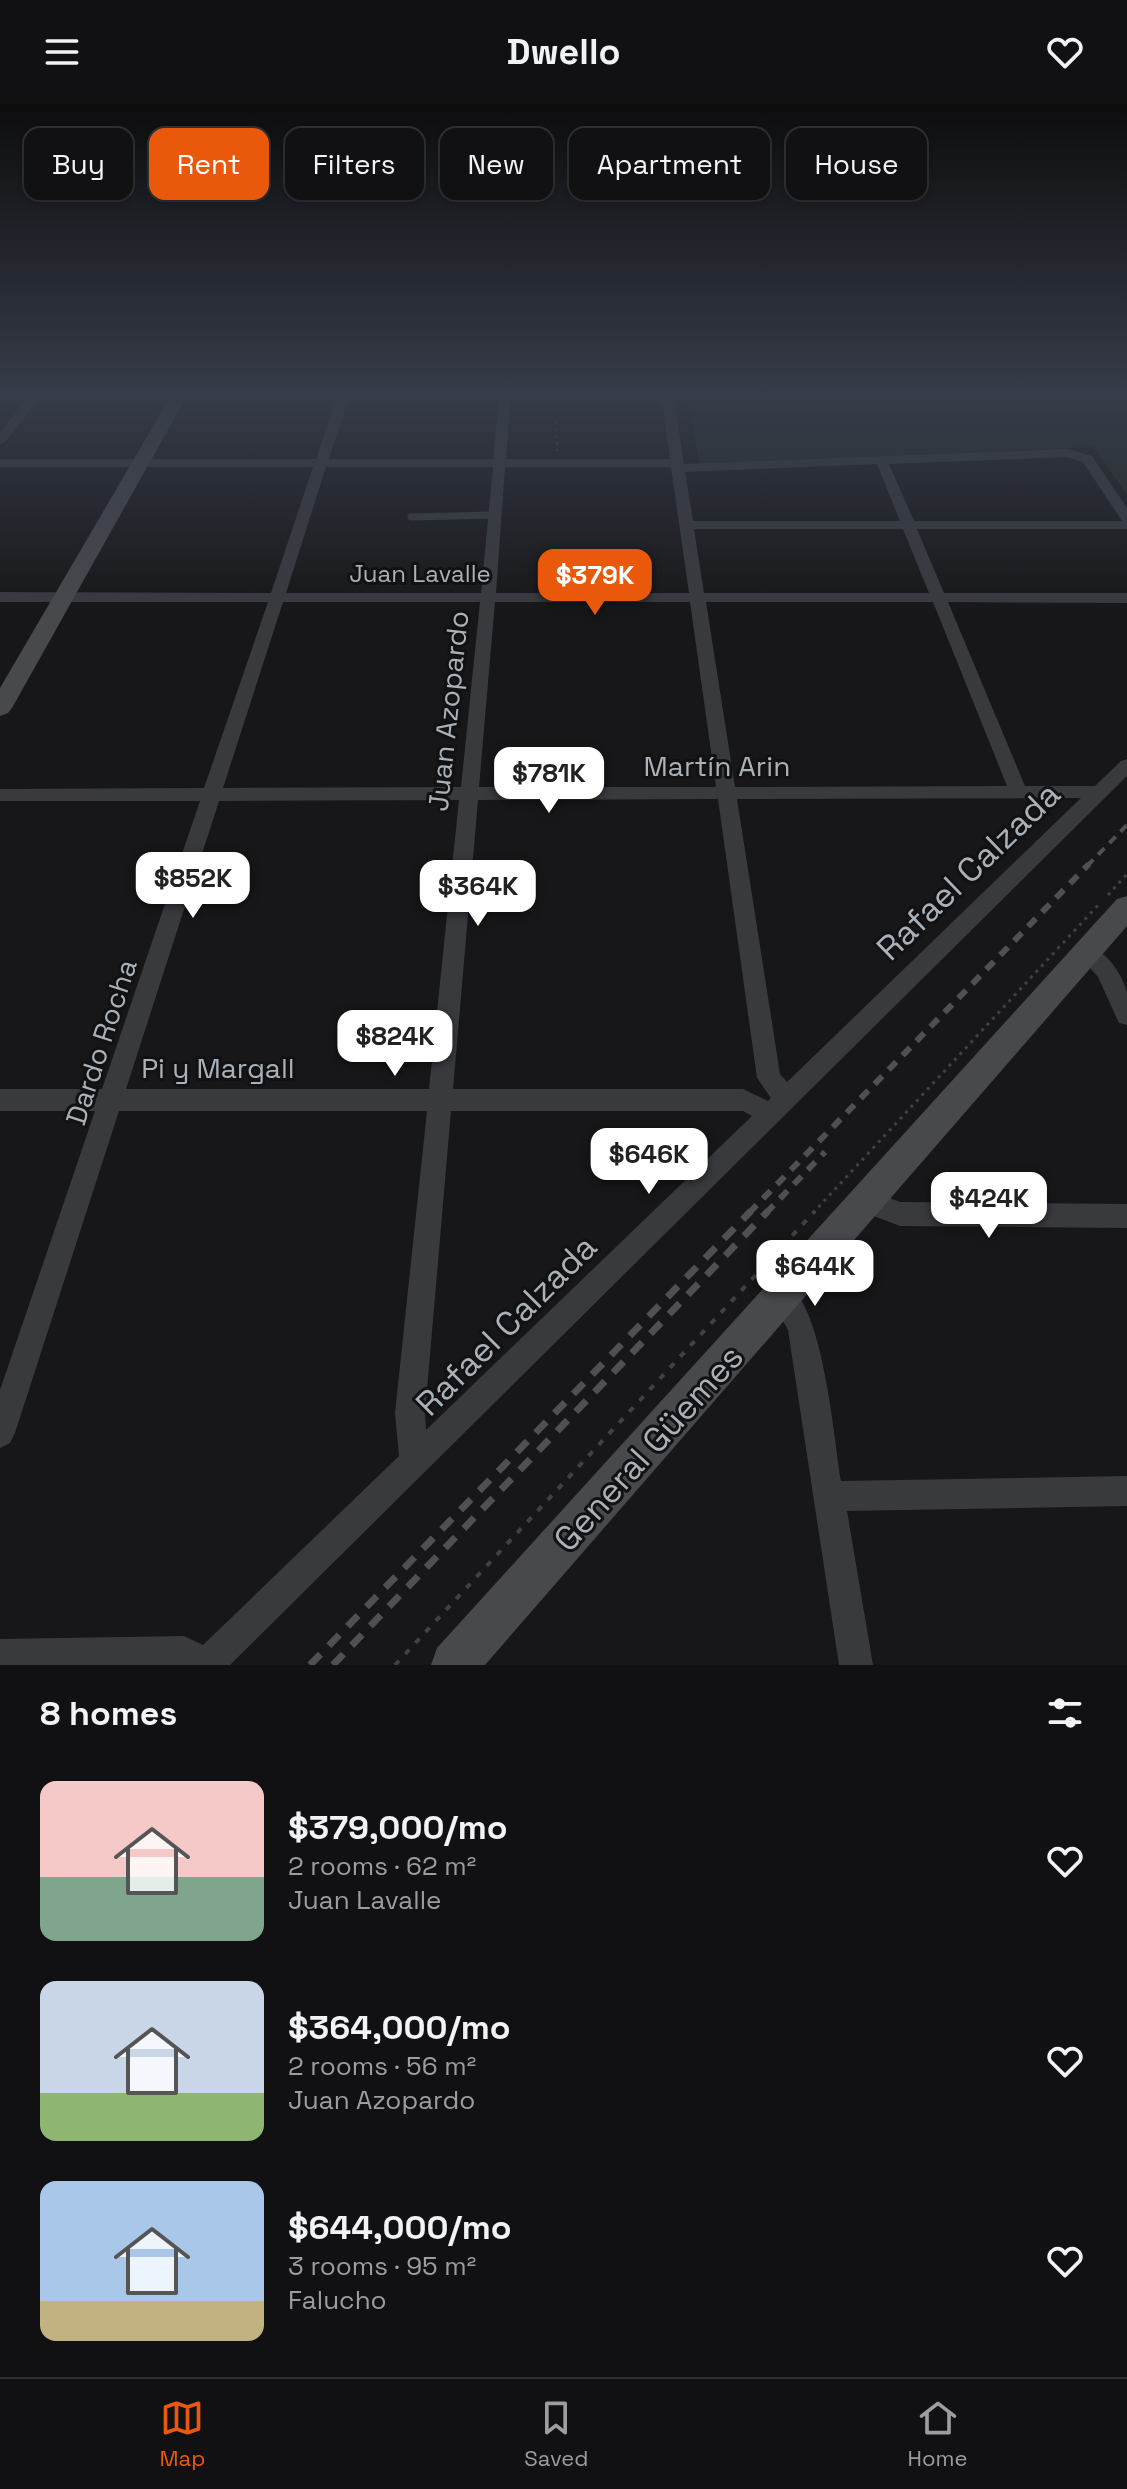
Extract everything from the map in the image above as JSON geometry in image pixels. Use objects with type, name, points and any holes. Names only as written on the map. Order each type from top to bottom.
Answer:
[{"type":"street","points":[[0,708],[139,467]]},
{"type":"street","name":"Dardo Rocha","points":[[0,1433],[320,467]]},
{"type":"street","name":"Juan Azopardo","points":[[415,1463],[410,1413],[499,467]]},
{"type":"street","points":[[677,467],[700,597],[769,1078],[776,1106]]},
{"type":"street","points":[[884,467],[1019,793]]},
{"type":"street","points":[[1093,467],[1127,518]]},
{"type":"street","points":[[687,525],[1127,525]]},
{"type":"street","name":"Juan Lavalle","points":[[0,597],[1127,598]]},
{"type":"street","name":"Rafael Calzada","points":[[207,1664],[1127,765]]},
{"type":"street","name":"Martín Arin","points":[[0,795],[1098,792]]},
{"type":"street","name":"General Güemes","points":[[454,1665],[784,1297],[1127,907]]},
{"type":"street","points":[[1087,952],[1106,971],[1127,1016]]},
{"type":"street","name":"Pi y Margall","points":[[0,1100],[743,1100],[776,1106]]},
{"type":"street","points":[[867,1201],[900,1214],[1127,1216]]},
{"type":"street","points":[[784,1297],[802,1330],[856,1665]]},
{"type":"street","points":[[827,1496],[1127,1491]]},
{"type":"street","points":[[0,1656],[184,1653],[207,1664]]},
{"type":"lane","points":[[411,517],[495,515]]},
{"type":"path","points":[[395,1665],[1127,874]]},
{"type":"shaded area","points":[[1108,467],[1127,467],[1127,495]]},
{"type":"railway","points":[[1087,866],[1127,825]]},
{"type":"railway","points":[[749,1213],[1089,864]]},
{"type":"railway","points":[[766,1213],[825,1152]]},
{"type":"railway","points":[[310,1665],[751,1211]]},
{"type":"railway","points":[[333,1665],[768,1211]]}]
